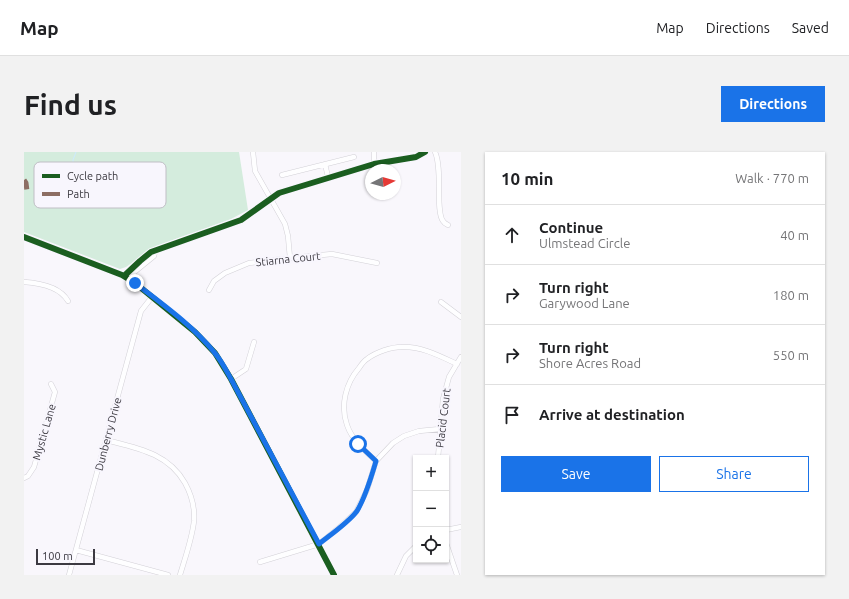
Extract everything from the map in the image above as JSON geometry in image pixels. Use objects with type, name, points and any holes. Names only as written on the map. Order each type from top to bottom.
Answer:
[{"type":"street","points":[[253,152],[255,171],[284,224],[288,236],[290,258]]},
{"type":"street","points":[[374,152],[374,164],[416,157],[425,152]]},
{"type":"street","points":[[436,152],[439,169],[440,213],[442,221],[448,225]]},
{"type":"street","points":[[282,175],[354,157]]},
{"type":"street","points":[[325,164],[328,177]]},
{"type":"street","points":[[126,277],[140,261],[151,252],[155,252],[241,220],[279,193],[365,167]]},
{"type":"street","points":[[24,236],[126,277],[178,317],[215,353],[231,379],[334,575]]},
{"type":"street","name":"Stiarna Court","points":[[209,290],[214,280],[225,273],[249,263],[332,254],[377,263]]},
{"type":"street","points":[[24,282],[39,284],[64,294],[68,301]]},
{"type":"street","name":"Dunberry Drive","points":[[69,575],[141,311],[152,297]]},
{"type":"street","points":[[441,302],[461,317]]},
{"type":"street","points":[[231,379],[246,369],[254,342]]},
{"type":"street","points":[[376,461],[358,444],[347,425],[344,406],[346,390],[354,374],[366,359],[382,352],[402,347],[420,349],[457,364]]},
{"type":"street","name":"Placid Court","points":[[438,455],[443,399],[449,377],[461,357]]},
{"type":"street","name":"Mystic Lane","points":[[24,478],[28,476],[34,467],[55,392],[51,384]]},
{"type":"street","points":[[260,562],[319,544],[356,512],[367,490],[376,461],[393,443],[404,436],[419,431],[440,429]]},
{"type":"street","points":[[106,440],[139,449],[160,457],[174,468],[187,486],[192,502],[194,521],[180,575]]},
{"type":"street","points":[[449,529],[461,527]]},
{"type":"street","points":[[397,575],[406,556],[413,549]]},
{"type":"street","points":[[76,550],[168,575]]},
{"type":"street","points":[[449,552],[457,575]]},
{"type":"green space","points":[[24,152],[239,152],[248,210],[231,219],[156,246],[126,267],[120,269],[24,232]]},
{"type":"waterway","points":[[73,162],[76,152]]},
{"type":"marked path","points":[[24,180],[29,193]]},
{"type":"cycle path","points":[[124,276],[151,252],[241,220],[279,193],[374,164],[416,157],[425,152]]},
{"type":"cycle path","points":[[24,237],[122,275],[135,283],[195,332],[215,353],[231,379],[334,575]]},
{"type":"route","points":[[135,283],[178,317],[215,353],[231,379],[319,544],[356,512],[367,490],[376,461],[358,444]]}]
